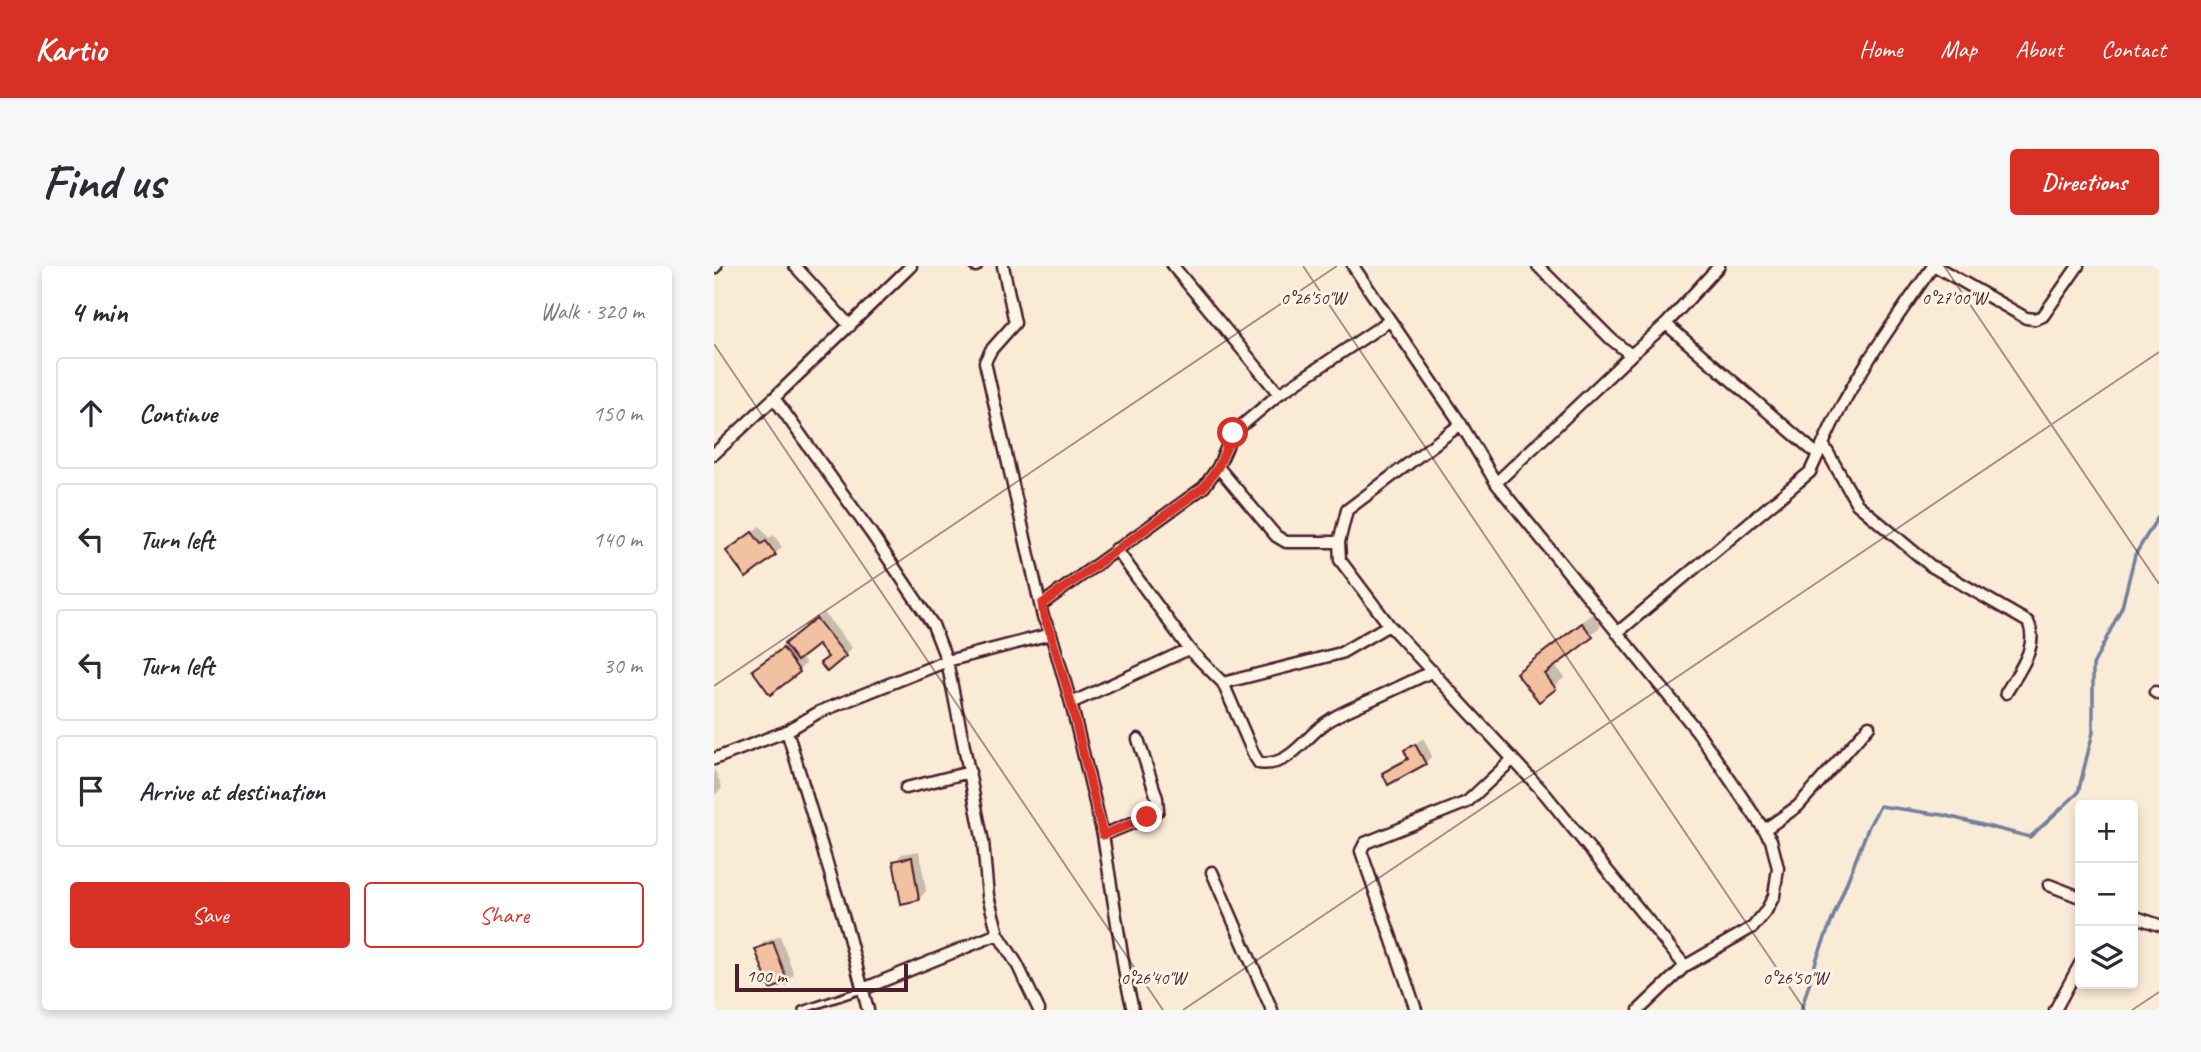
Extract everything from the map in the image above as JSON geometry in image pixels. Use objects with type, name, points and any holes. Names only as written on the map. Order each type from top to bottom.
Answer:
[{"type":"street","points":[[794,266],[850,326]]},
{"type":"street","points":[[714,454],[911,266]]},
{"type":"street","points":[[1003,266],[1015,323],[991,350],[985,362],[1044,617],[1071,703],[1103,835],[1133,1010]]},
{"type":"street","points":[[1172,266],[1279,394]]},
{"type":"street","points":[[1353,266],[1461,424],[1496,483],[1696,731],[1771,840],[1778,868],[1774,896],[1766,911],[1753,927],[1685,966],[1639,1010]]},
{"type":"street","points":[[1538,266],[1630,355]]},
{"type":"street","points":[[1496,483],[1666,324],[1719,266]]},
{"type":"street","points":[[1617,633],[1810,472],[1835,418],[1870,357],[1934,266],[2026,318],[2035,319],[2043,316],[2078,266]]},
{"type":"street","points":[[1042,604],[1204,487],[1218,467],[1233,433],[1279,394],[1389,321]]},
{"type":"street","points":[[1666,324],[1818,455]]},
{"type":"street","points":[[774,398],[933,625],[947,662],[971,772],[983,842],[988,896],[998,934],[1017,964],[1038,1010]]},
{"type":"street","points":[[1461,424],[1347,510],[1339,542],[1340,560],[1389,625],[1545,794],[1685,966]]},
{"type":"street","points":[[1823,443],[1857,504],[1931,566],[2028,622],[2032,630],[2031,650],[2006,693]]},
{"type":"street","points":[[1218,467],[1276,536],[1286,542],[1339,542]]},
{"type":"street","points":[[1116,549],[1189,649],[1223,682],[1259,763],[1270,765],[1281,761],[1331,719],[1433,671]]},
{"type":"street","points":[[1223,682],[1340,653],[1389,625]]},
{"type":"street","points":[[714,759],[787,731],[819,712],[947,662],[1051,634]]},
{"type":"street","points":[[1071,703],[1189,649]]},
{"type":"street","points":[[1764,830],[1798,806],[1869,726]]},
{"type":"street","points":[[787,731],[842,912],[868,1010]]},
{"type":"street","points":[[1103,835],[1158,810],[1157,798],[1138,739]]},
{"type":"street","points":[[1416,1010],[1361,851],[1365,843],[1467,802],[1513,759]]},
{"type":"street","points":[[906,788],[971,772]]},
{"type":"street","points":[[1212,872],[1272,1010]]},
{"type":"street","points":[[2049,885],[2075,895]]},
{"type":"street","points":[[2138,918],[2159,925]]},
{"type":"street","points":[[863,989],[998,934]]},
{"type":"street","points":[[2055,1010],[2075,973]]},
{"type":"lane","points":[[802,1010],[863,989]]},
{"type":"building","points":[[752,532],[761,544],[766,541],[776,555],[746,578],[726,551]]},
{"type":"building","points":[[816,618],[846,656],[827,672],[820,663],[828,657],[818,645],[797,661],[784,644]]},
{"type":"building","points":[[1582,623],[1593,637],[1545,674],[1556,689],[1539,702],[1516,673]]},
{"type":"building","points":[[783,648],[800,672],[770,695],[752,670]]},
{"type":"building","points":[[1415,744],[1426,764],[1388,785],[1382,773],[1408,759],[1404,750]]},
{"type":"building","points":[[912,857],[919,900],[901,904],[893,861]]},
{"type":"building","points":[[773,942],[788,983],[770,989],[755,949]]},
{"type":"waterway","points":[[1801,1010],[1817,958],[1869,826],[1880,806],[1943,815],[2030,837],[2078,793],[2093,732],[2093,665],[2122,607],[2135,555],[2159,515]]},
{"type":"route","points":[[1147,817],[1103,835],[1071,703],[1042,604],[1204,487],[1218,467],[1233,433]]}]
